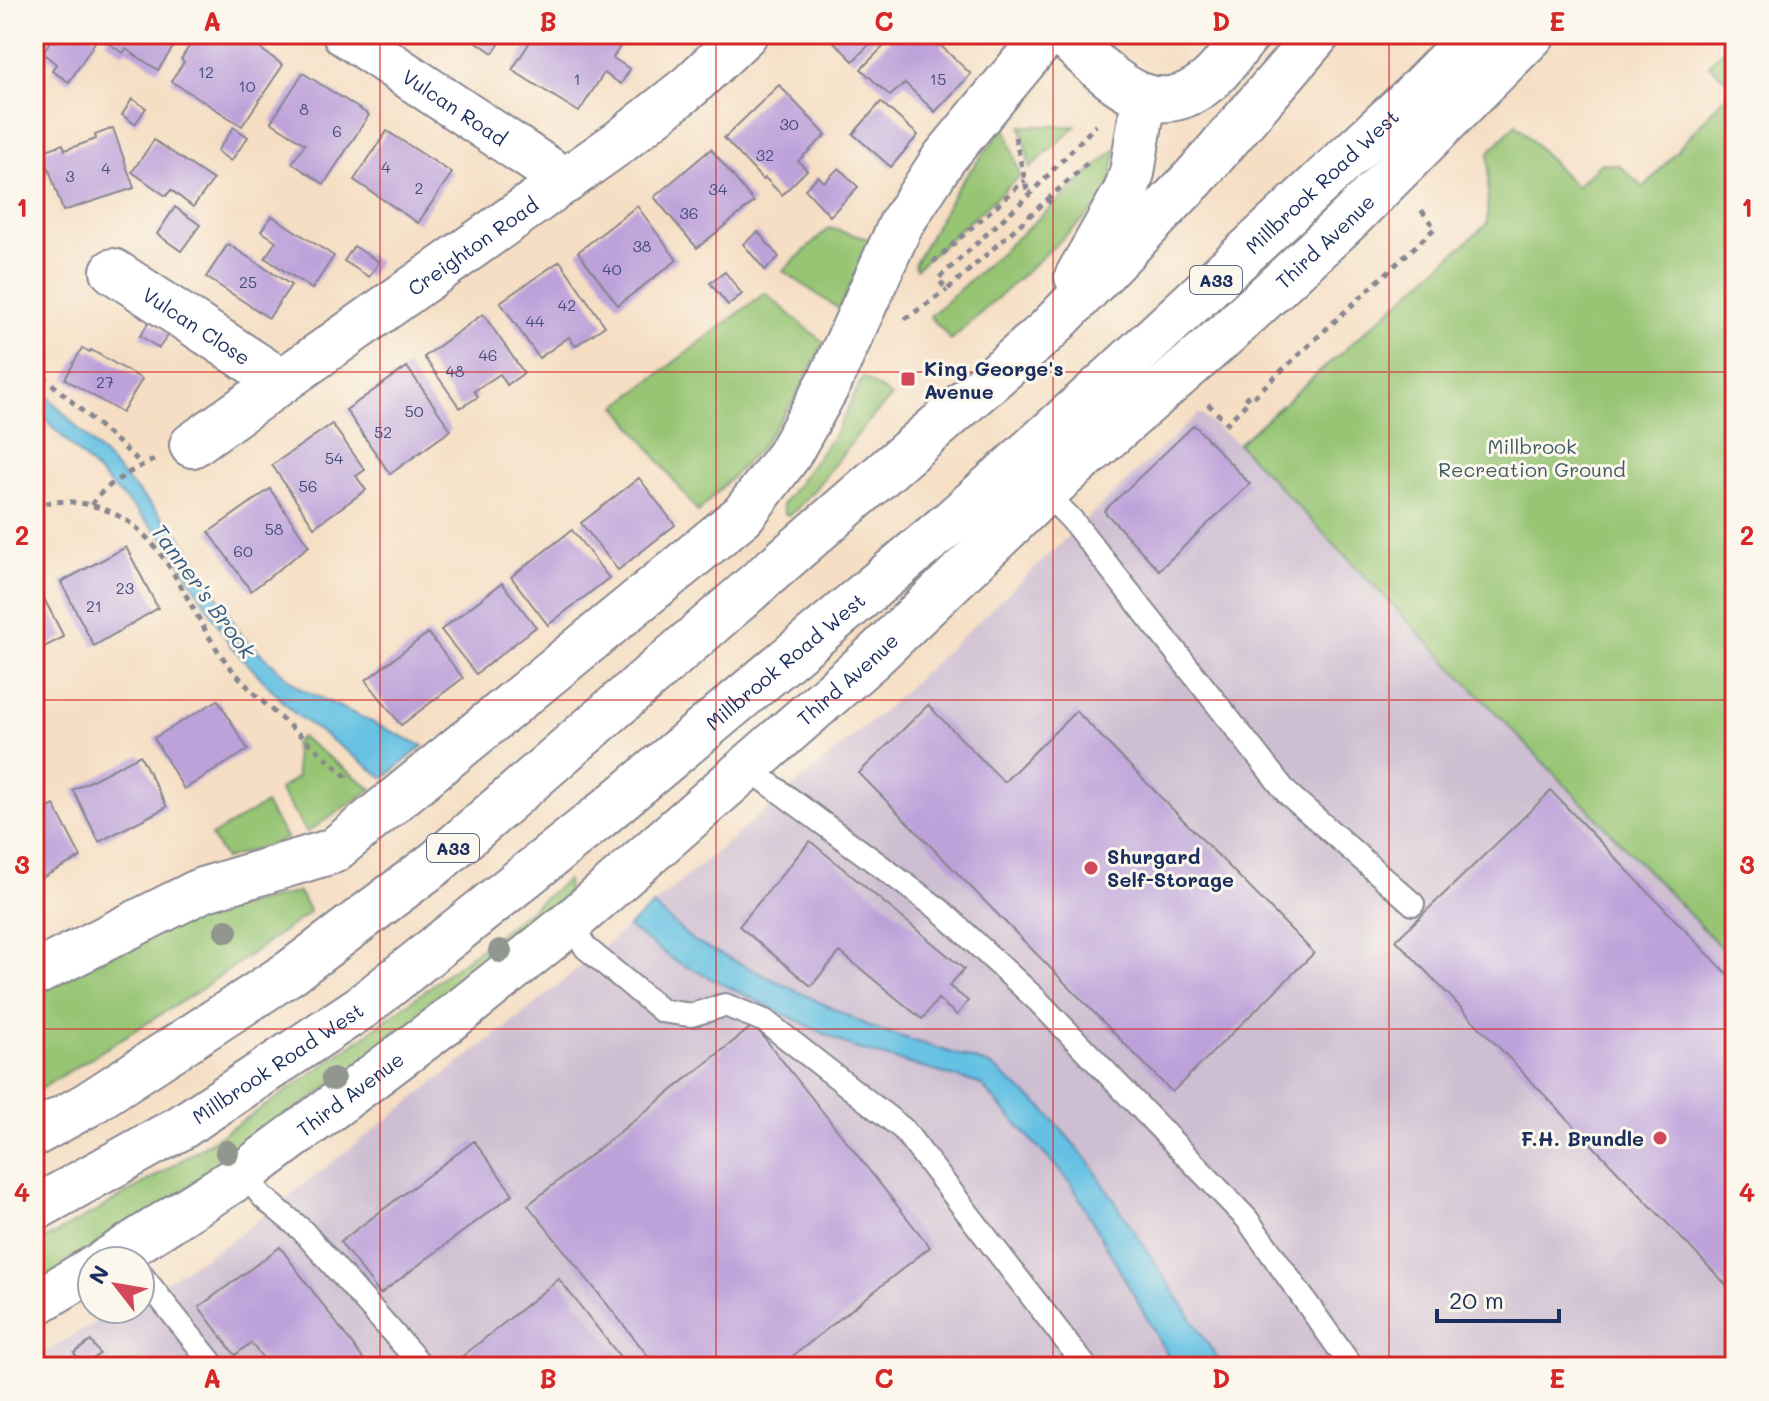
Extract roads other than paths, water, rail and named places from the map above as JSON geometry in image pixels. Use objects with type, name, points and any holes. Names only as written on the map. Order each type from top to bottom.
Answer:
[{"type":"main road","name":"Vulcan Road","points":[[345,34],[566,181]]},
{"type":"main road","name":"Creighton Road","points":[[192,445],[566,181],[690,86],[745,34]]},
{"type":"main road","points":[[34,974],[202,890],[333,851],[743,515],[788,456],[830,381],[901,224],[944,158],[1047,34]]},
{"type":"main road","points":[[1062,34],[1136,94],[1177,99],[1210,79],[1248,34]]},
{"type":"main road","name":"A33","points":[[34,1134],[87,1105],[291,972],[437,862],[1047,331],[1195,177],[1318,34]]},
{"type":"main road","name":"Millbrook Road West","points":[[34,1209],[180,1128],[363,1006],[598,818],[975,500],[1389,119],[1474,34]]},
{"type":"main road","name":"Third Avenue","points":[[143,1245],[462,1010],[570,923],[748,768],[872,658],[1045,492],[1225,335],[1326,240],[1533,34]]},
{"type":"main road","points":[[1047,331],[1126,191],[1132,173],[1136,94]]},
{"type":"main road","name":"Vulcan Close","points":[[113,271],[281,381]]},
{"type":"main road","name":"Third Avenue","points":[[34,1304],[76,1284]]},
{"type":"lane","points":[[1045,492],[1072,520],[1287,793],[1413,904]]},
{"type":"lane","points":[[748,768],[940,910],[1038,1001],[1247,1219],[1343,1364]]},
{"type":"lane","points":[[570,923],[586,948],[662,1011],[691,1015],[725,1005],[765,1021],[903,1129],[1086,1367]]},
{"type":"lane","points":[[243,1174],[264,1198],[302,1230],[423,1367]]},
{"type":"lane","points":[[156,1304],[215,1367]]},
{"type":"water","name":"Tanner's Brook","points":[[34,382],[181,537],[243,637],[299,688],[423,746],[384,778],[294,713],[231,646],[168,543],[34,408]]},
{"type":"water","points":[[653,905],[693,941],[871,1027],[990,1065],[1043,1108],[1090,1163],[1223,1367],[1174,1367],[1071,1183],[980,1084],[854,1048],[675,961],[628,927]]},
{"type":"place","name":"King George's Avenue","points":[[908,379]]},
{"type":"place","name":"Shurgard Self-Storage","points":[[1091,868]]},
{"type":"place","name":"F.H. Brundle","points":[[1660,1138]]},
{"type":"park label","name":"Millbrook Recreation Ground","points":[[1532,458]]}]
